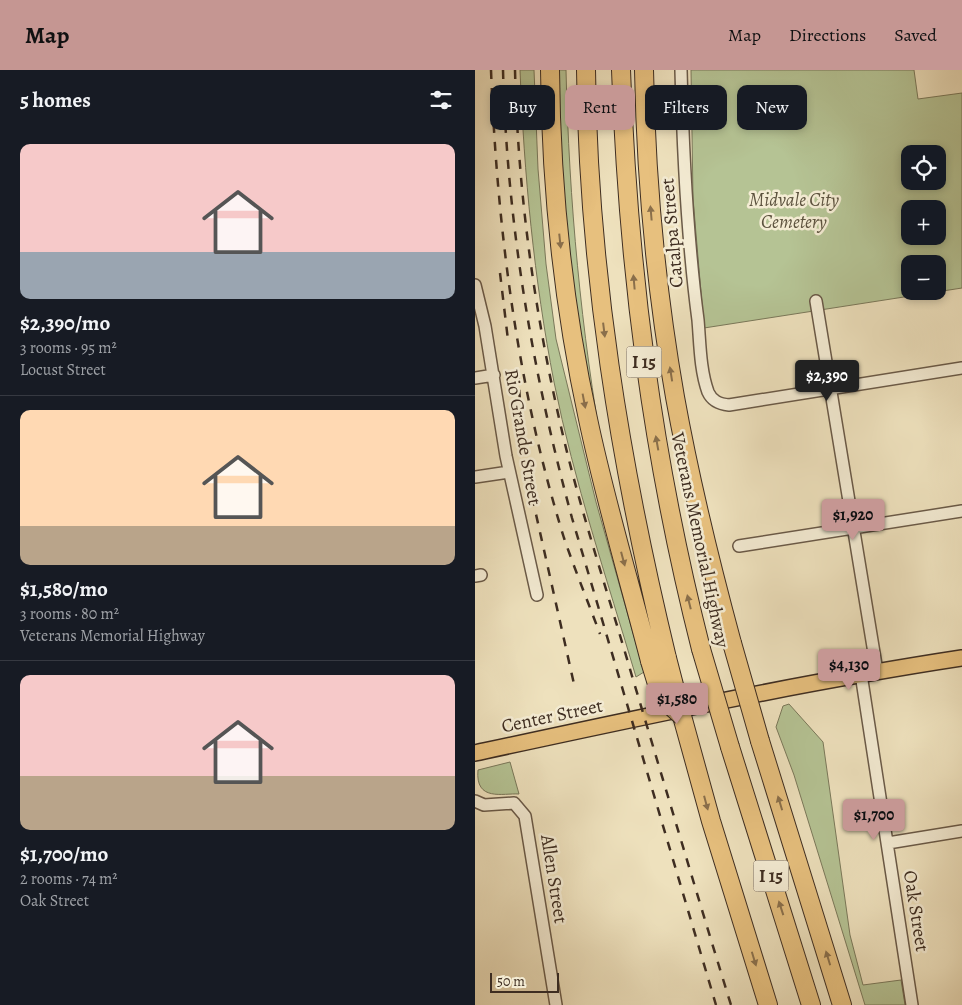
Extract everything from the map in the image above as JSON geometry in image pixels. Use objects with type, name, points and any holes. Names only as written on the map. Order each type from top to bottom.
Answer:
[{"type":"highway","points":[[543,70],[547,139],[568,307],[588,420],[658,659]]},
{"type":"highway","points":[[550,70],[557,215]]},
{"type":"highway","name":"I 15","points":[[586,70],[592,219],[607,360],[658,659],[682,716],[768,1005]]},
{"type":"highway","name":"Veterans Memorial Highway","points":[[621,70],[628,220],[639,324],[667,500],[701,649],[811,1005]]},
{"type":"highway","points":[[644,70],[651,212],[668,353],[687,458],[732,643],[760,741],[842,1005]]},
{"type":"main road","name":"Center Street","points":[[475,753],[703,704],[877,671],[962,658]]},
{"type":"street","name":"Catalpa Street","points":[[681,70],[683,136],[693,280],[708,392],[718,404],[729,405],[831,388]]},
{"type":"street","name":"Rio Grande Street","points":[[475,285],[485,326],[509,472],[537,595]]},
{"type":"street","points":[[816,301],[877,671]]},
{"type":"street","points":[[831,388],[962,368]]},
{"type":"street","points":[[475,378],[493,375]]},
{"type":"street","points":[[475,477],[509,472]]},
{"type":"street","points":[[739,546],[962,511]]},
{"type":"street","name":"Oak Street","points":[[861,674],[911,1005]]},
{"type":"street","name":"Allen Street","points":[[475,801],[484,805],[514,803],[525,816],[555,1005]]},
{"type":"street","points":[[887,843],[962,831]]},
{"type":"green space","points":[[520,70],[534,70],[535,85],[521,85]]},
{"type":"green space","points":[[556,70],[566,70],[565,130],[568,130],[577,266],[604,460],[586,387],[563,220]]},
{"type":"green space","name":"Midvale City Cemetery","points":[[691,70],[914,70],[918,99],[962,93],[962,288],[946,290],[946,255],[901,255],[901,297],[704,328],[693,198],[692,130],[727,130],[727,85],[691,85]]},
{"type":"green space","points":[[523,130],[536,130],[546,264],[556,339],[596,502],[644,672],[636,677],[581,493],[554,382],[531,226]]},
{"type":"green space","points":[[789,704],[823,742],[850,935],[863,985],[901,980],[905,1005],[865,1005],[794,775],[776,727],[783,706]]},
{"type":"green space","points":[[510,762],[519,794],[491,794],[481,787],[478,780],[478,770]]},
{"type":"railway","points":[[491,70],[498,188],[504,247],[522,365],[548,481],[564,538],[600,634]]},
{"type":"railway","points":[[503,70],[505,127],[516,240],[524,296],[545,407],[572,518],[716,1005]]},
{"type":"railway","points":[[515,70],[520,166],[530,260],[555,401],[589,534],[731,1005]]},
{"type":"railway","points":[[500,273],[508,340]]},
{"type":"railway","points":[[518,372],[522,431],[529,483],[574,684]]}]
